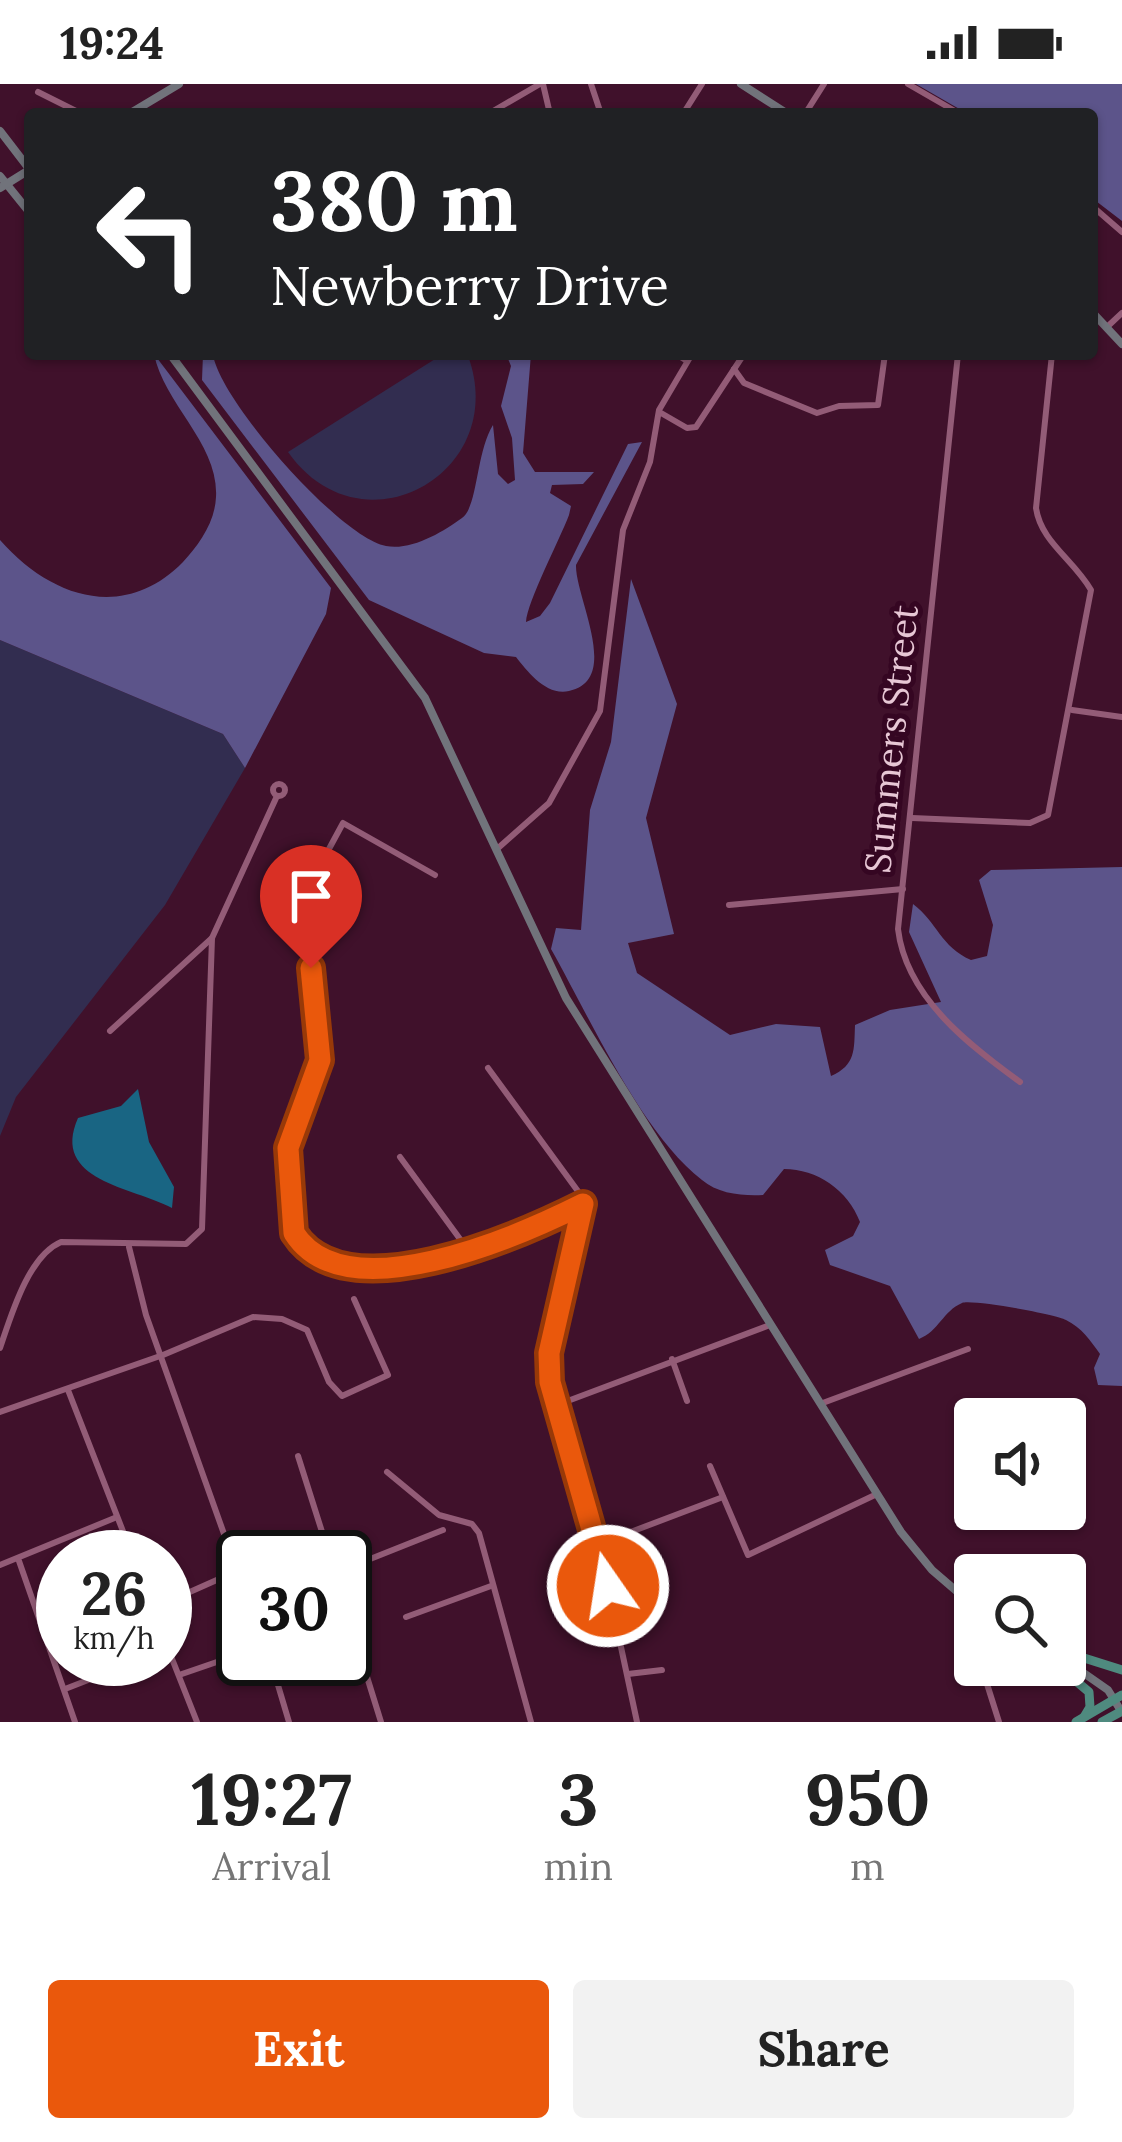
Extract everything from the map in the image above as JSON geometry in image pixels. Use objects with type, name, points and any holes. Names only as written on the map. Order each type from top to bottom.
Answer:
[{"type":"main road","points":[[139,108],[179,84]]},
{"type":"main road","points":[[741,84],[779,108]]},
{"type":"main road","points":[[0,131],[24,162]]},
{"type":"main road","points":[[2,183],[24,207]]},
{"type":"main road","points":[[1098,318],[1122,344]]},
{"type":"main road","points":[[174,360],[418,687],[566,998],[877,1494],[932,1570],[954,1588]]},
{"type":"main road","points":[[1086,1661],[1122,1670]]},
{"type":"main road","points":[[1086,1672],[1119,1696],[1122,1711],[1102,1722]]},
{"type":"main road","points":[[1080,1719],[1090,1707],[1089,1692],[1082,1686]]},
{"type":"main road","points":[[1080,1719],[1119,1696]]},
{"type":"street","points":[[499,108],[542,84]]},
{"type":"street","points":[[908,84],[950,108]]},
{"type":"street","points":[[38,92],[70,108]]},
{"type":"street","points":[[1098,211],[1122,232]]},
{"type":"street","points":[[1106,327],[1122,313]]},
{"type":"street","points":[[496,850],[549,803],[600,711],[623,530],[650,462],[659,410],[688,360]]},
{"type":"street","points":[[659,410],[687,428],[696,427],[740,360]]},
{"type":"street","points":[[734,370],[744,382],[817,413],[839,406],[878,405],[884,360]]},
{"type":"street","name":"Summers Street","points":[[957,360],[898,929],[909,971],[973,1048],[1020,1082]]},
{"type":"street","points":[[911,818],[1030,823],[1048,815],[1072,710],[1090,590],[1066,553],[1045,537],[1036,508],[1051,360]]},
{"type":"street","points":[[1072,710],[1122,717]]},
{"type":"street","points":[[0,1348],[12,1313],[46,1248],[61,1242],[129,1247],[186,1244],[202,1228],[212,938],[277,796]]},
{"type":"street","points":[[435,875],[344,823],[303,897],[320,1060],[288,1148],[294,1233],[334,1268],[436,1262],[536,1228],[583,1204]]},
{"type":"street","points":[[730,905],[903,889]]},
{"type":"street","points":[[110,1031],[212,938]]},
{"type":"street","points":[[488,1068],[583,1204],[549,1353],[557,1405],[599,1544],[637,1722]]},
{"type":"street","points":[[400,1157],[468,1250]]},
{"type":"street","points":[[129,1247],[146,1315],[234,1562],[228,1575],[192,1591]]},
{"type":"street","points":[[0,1412],[163,1355],[253,1317],[282,1318],[307,1330],[329,1382],[343,1396],[388,1375],[354,1299]]},
{"type":"street","points":[[557,1405],[770,1325]]},
{"type":"street","points":[[820,1404],[968,1349]]},
{"type":"street","points":[[672,1358],[687,1401]]},
{"type":"street","points":[[68,1390],[122,1530]]},
{"type":"street","points":[[298,1456],[321,1530]]},
{"type":"street","points":[[710,1466],[746,1552],[877,1494]]},
{"type":"street","points":[[387,1472],[439,1515],[472,1523],[479,1533],[531,1722]]},
{"type":"street","points":[[599,1544],[723,1497]]},
{"type":"street","points":[[0,1565],[20,1561],[117,1517]]},
{"type":"street","points":[[372,1558],[443,1530]]},
{"type":"street","points":[[20,1561],[76,1722]]},
{"type":"street","points":[[406,1617],[491,1586]]},
{"type":"street","points":[[628,1674],[662,1670]]},
{"type":"street","points":[[64,1688],[69,1686]]},
{"type":"street","points":[[183,1686],[197,1722]]},
{"type":"street","points":[[278,1686],[289,1722]]},
{"type":"street","points":[[370,1686],[381,1722]]},
{"type":"street","points":[[988,1686],[1000,1722]]},
{"type":"shaded area","points":[[916,84],[1122,84],[1122,221],[1098,203],[1098,108],[958,108]]},
{"type":"shaded area","points":[[156,360],[331,588],[326,614],[245,768],[223,734],[0,640],[0,540],[20,560],[65,588],[113,597],[160,581],[183,562],[205,533],[215,506],[215,478]]},
{"type":"shaded area","points":[[203,360],[215,360],[258,432],[312,493],[365,537],[396,547],[436,534],[467,512],[493,425],[498,474],[508,484],[515,480],[512,438],[501,406],[508,360],[531,360],[523,453],[535,472],[594,472],[583,484],[552,485],[550,493],[571,506],[526,622],[540,616],[550,603],[628,444],[642,442],[576,565],[594,655],[584,684],[569,691],[553,690],[538,682],[516,657],[484,653],[369,600],[202,380]]},
{"type":"shaded area","points":[[434,360],[469,360],[476,398],[468,435],[449,465],[422,487],[389,498],[353,498],[319,483],[288,452]]},
{"type":"shaded area","points":[[631,579],[677,704],[646,818],[674,934],[628,943],[637,973],[730,1035],[776,1024],[820,1027],[831,1076],[849,1062],[855,1025],[890,1010],[941,1002],[909,932],[913,904],[953,948],[971,960],[987,956],[993,925],[979,880],[991,870],[1122,867],[1122,1386],[1098,1385],[1094,1368],[1100,1354],[1081,1331],[1059,1317],[962,1303],[919,1339],[890,1286],[830,1265],[825,1250],[853,1236],[860,1222],[839,1191],[819,1177],[784,1169],[763,1195],[731,1193],[708,1185],[658,1134],[637,1104],[551,949],[556,928],[581,930],[590,810],[611,742]]},
{"type":"shaded area","points":[[0,640],[223,734],[245,768],[165,905],[16,1097],[0,1136]]},
{"type":"water","points":[[138,1089],[149,1142],[174,1187],[172,1208],[100,1179],[75,1156],[72,1139],[78,1118],[121,1106]]},
{"type":"route","points":[[311,968],[320,1060],[288,1148],[294,1233],[302,1245],[334,1268],[436,1262],[536,1228],[583,1204],[549,1353],[550,1382],[590,1506],[608,1586]]}]
